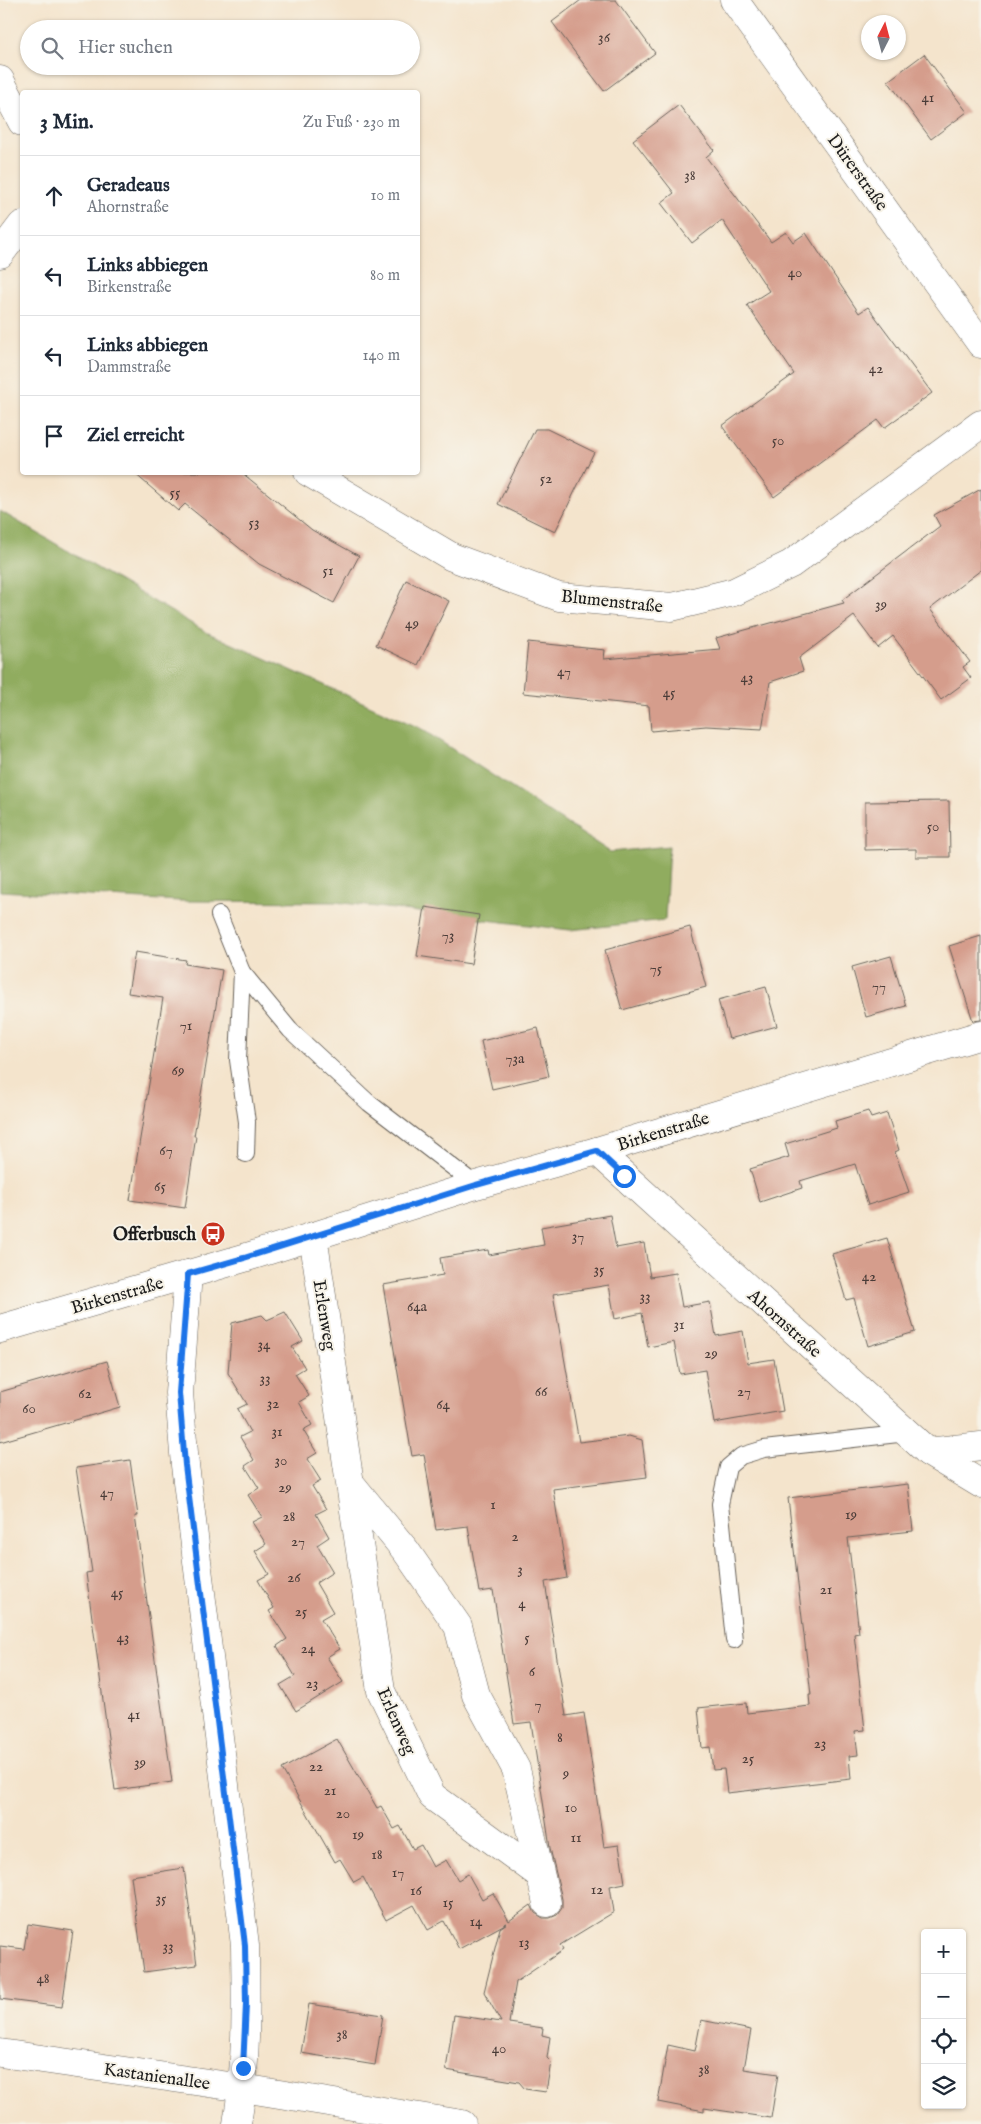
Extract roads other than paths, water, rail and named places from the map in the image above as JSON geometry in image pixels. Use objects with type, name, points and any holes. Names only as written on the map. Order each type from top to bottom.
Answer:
[{"type":"street","name":"Dürerstraße","points":[[734,0],[981,344]]},
{"type":"street","points":[[0,80],[20,118]]},
{"type":"street","points":[[0,254],[20,228]]},
{"type":"street","name":"Blumenstraße","points":[[313,475],[410,533],[461,560],[559,597],[672,607],[734,592],[790,564],[981,424]]},
{"type":"street","name":"Birkenstraße","points":[[0,1330],[476,1185],[597,1151],[981,1035]]},
{"type":"street","name":"Ahornstraße","points":[[597,1151],[907,1434],[928,1452],[981,1484]]},
{"type":"street","name":"Erlenweg","points":[[313,1236],[381,1691],[432,1796],[539,1874]]},
{"type":"street","points":[[188,1274],[179,1393],[185,1465],[245,1945],[246,1995],[243,2088],[237,2124]]},
{"type":"street","points":[[928,1452],[981,1446]]},
{"type":"street","points":[[350,1482],[406,1551],[458,1626],[476,1695],[516,1769],[547,1903]]},
{"type":"street","name":"Kastanienallee","points":[[0,2053],[243,2088],[462,2124]]},
{"type":"lane","points":[[218,916],[242,972],[290,1030],[341,1080],[476,1185]]},
{"type":"lane","points":[[242,972],[238,1060],[247,1122],[246,1154]]},
{"type":"lane","points":[[734,1640],[720,1504],[728,1467],[741,1456],[764,1449],[907,1434]]},
{"type":"place","name":"Offerbusch","points":[[213,1234]]}]
